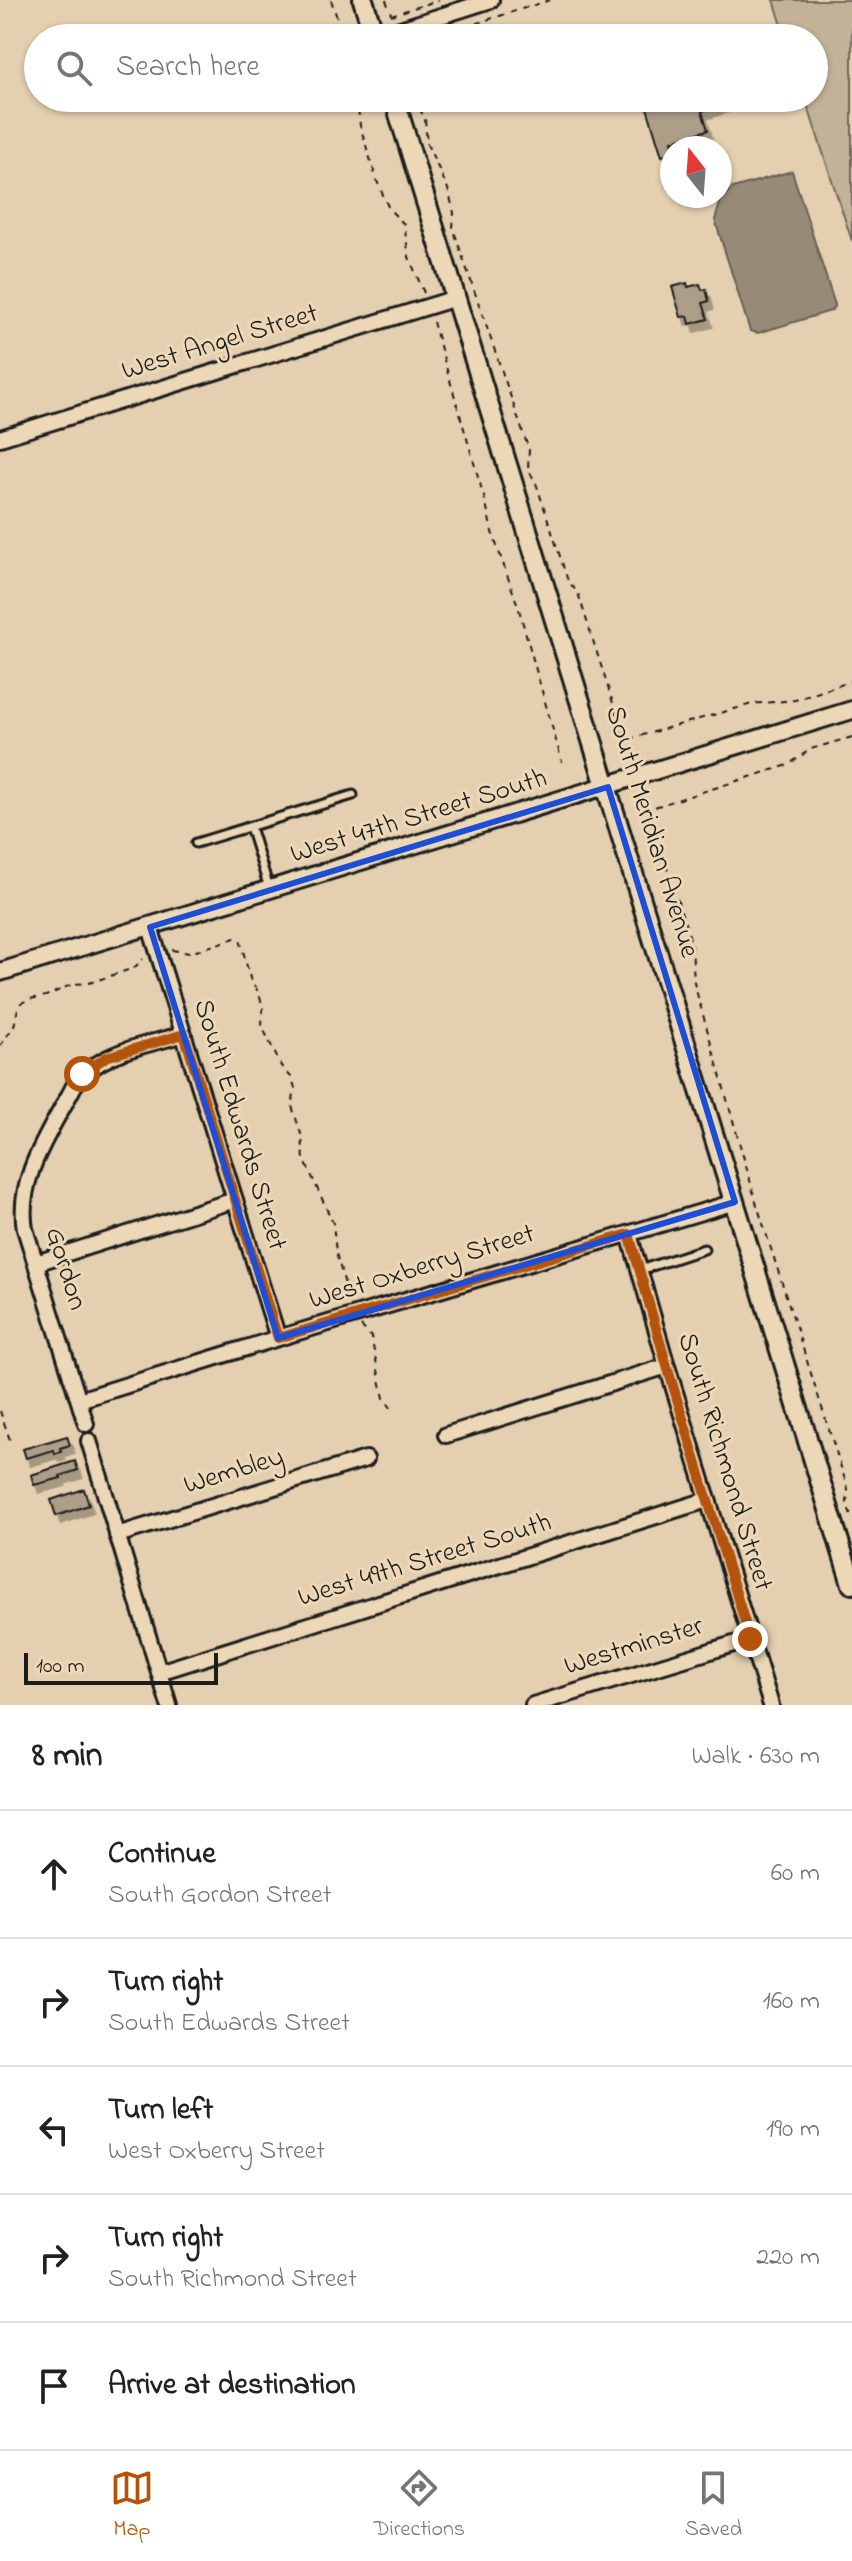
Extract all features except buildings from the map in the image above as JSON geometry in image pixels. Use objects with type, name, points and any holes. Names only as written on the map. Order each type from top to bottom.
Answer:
[{"type":"main road","points":[[363,0],[371,24]]},
{"type":"main road","name":"South Meridian Avenue","points":[[398,112],[852,1584]]},
{"type":"street","points":[[418,24],[491,0]]},
{"type":"street","name":"West Angel Street","points":[[0,438],[456,298]]},
{"type":"street","name":"West 47th Street South","points":[[0,972],[852,710]]},
{"type":"street","name":"South Edwards Street","points":[[150,927],[278,1338]]},
{"type":"street","name":"Gordon","points":[[86,1424],[25,1229],[23,1196],[27,1179],[74,1086],[94,1065],[106,1057],[184,1034]]},
{"type":"street","points":[[36,1263],[235,1200]]},
{"type":"street","name":"West Oxberry Street","points":[[79,1400],[735,1202]]},
{"type":"street","name":"South Richmond Street","points":[[629,1234],[771,1705]]},
{"type":"street","points":[[446,1435],[667,1366]]},
{"type":"street","points":[[89,1441],[169,1705]]},
{"type":"street","name":"Wembley","points":[[117,1535],[366,1459]]},
{"type":"street","name":"West 49th Street South","points":[[159,1672],[707,1500]]},
{"type":"street","name":"Westminster","points":[[533,1705],[750,1639]]},
{"type":"lane","points":[[196,843],[353,795]]},
{"type":"lane","points":[[250,827],[269,890]]},
{"type":"lane","points":[[640,1270],[704,1249]]},
{"type":"path","points":[[331,0],[339,24]]},
{"type":"path","points":[[391,15],[439,0]]},
{"type":"path","points":[[474,24],[550,0]]},
{"type":"path","points":[[358,112],[377,181],[389,209],[404,224],[409,257],[428,307],[562,762]]},
{"type":"path","points":[[421,112],[427,144],[448,189],[454,213],[453,228],[529,450],[528,469],[536,483],[568,581],[578,593],[627,740],[752,704],[795,700],[852,681]]},
{"type":"path","points":[[852,737],[811,749],[788,765],[648,809],[692,945],[694,983],[757,1205],[848,1489],[847,1503],[852,1520]]},
{"type":"path","points":[[0,1046],[14,1026],[19,1004],[73,984],[89,983],[134,968],[158,952],[180,950],[190,953],[240,939],[251,982],[258,991],[263,1007],[262,1026],[281,1066],[292,1078],[295,1088],[292,1106],[302,1137],[304,1159],[333,1223],[336,1253],[356,1315],[371,1337],[384,1398],[391,1408]]},
{"type":"path","points":[[0,1411],[11,1443]]},
{"type":"highlighted area","points":[[608,787],[735,1202],[278,1338],[150,927]]},
{"type":"shaded area","points":[[774,0],[852,0],[852,241],[810,112],[828,112],[828,24],[782,24]]},
{"type":"shaded area","points":[[792,171],[835,305],[831,311],[758,333],[750,331],[715,220],[719,208],[732,208],[733,188]]},
{"type":"route","points":[[82,1074],[106,1057],[184,1034],[278,1338],[629,1234],[750,1639]]}]
